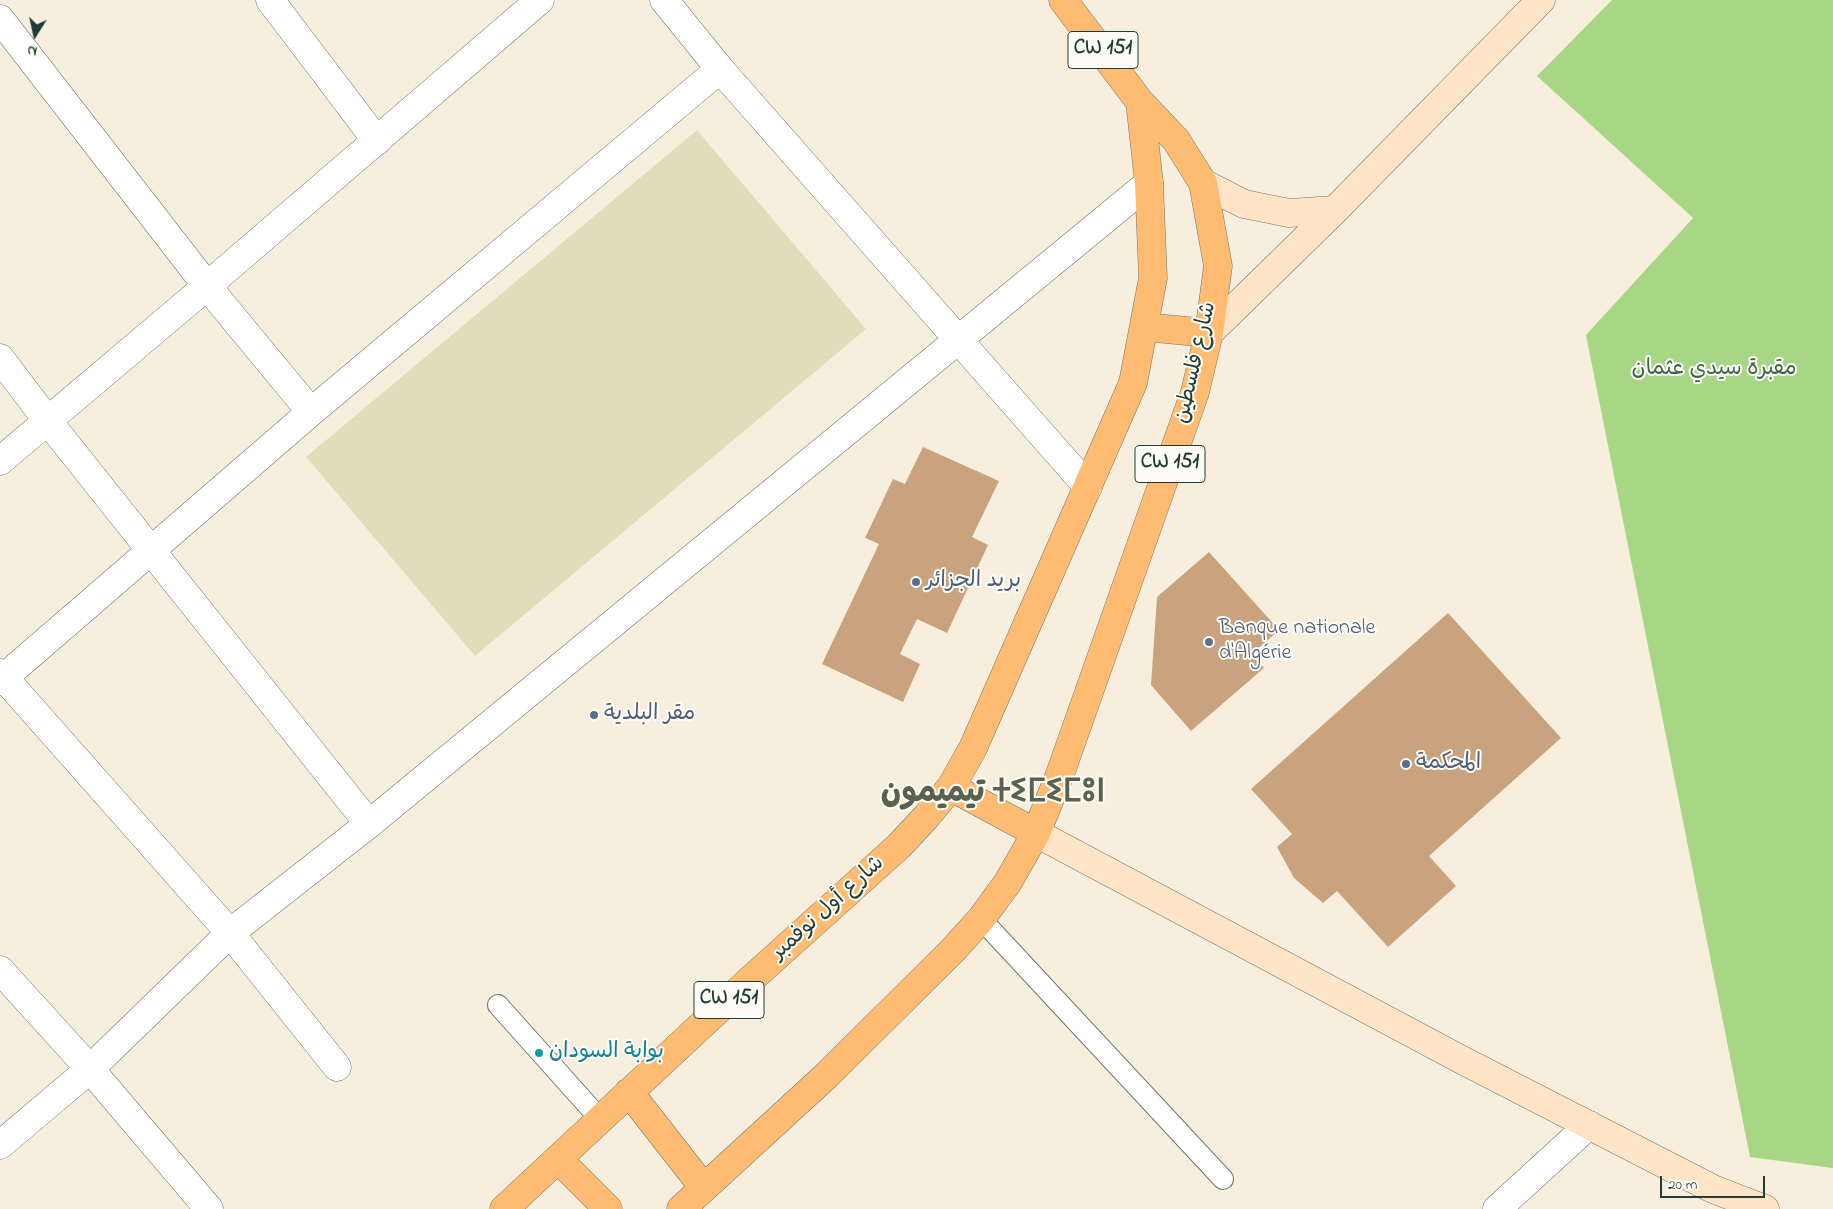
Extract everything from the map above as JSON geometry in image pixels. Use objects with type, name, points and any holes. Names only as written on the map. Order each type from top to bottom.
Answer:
[{"type":"main road","name":"شارع فلسطين","points":[[1036,833],[1059,777],[1192,402],[1209,334],[1218,266],[1203,183],[1176,140],[1140,102],[1063,0]]},
{"type":"main road","points":[[1144,327],[1209,334],[1335,210],[1541,0]]},
{"type":"main road","name":"CW 151","points":[[950,787],[973,748],[1133,384],[1153,278],[1149,183],[1140,102]]},
{"type":"main road","points":[[1203,183],[1244,204],[1289,213],[1335,210]]},
{"type":"main road","points":[[950,787],[1462,1060],[1714,1189],[1765,1209]]},
{"type":"main road","name":"شارع أول نوفمبر","points":[[504,1209],[629,1092],[900,846],[926,818],[950,787]]},
{"type":"main road","name":"CW 151","points":[[681,1209],[827,1075],[953,950],[981,919],[1008,882],[1036,833]]},
{"type":"main road","points":[[629,1092],[704,1188]]},
{"type":"main road","points":[[558,1159],[608,1209]]},
{"type":"street","points":[[270,0],[377,141]]},
{"type":"street","points":[[0,461],[208,286],[540,0]]},
{"type":"street","points":[[664,0],[720,69],[1088,487]]},
{"type":"street","points":[[0,18],[208,286],[311,412]]},
{"type":"street","points":[[337,1067],[230,932],[1,677],[311,412],[720,69]]},
{"type":"street","points":[[0,1145],[90,1069],[230,932],[369,824],[1149,183]]},
{"type":"street","points":[[0,358],[47,420],[369,824]]},
{"type":"street","points":[[0,970],[90,1069],[209,1209]]},
{"type":"street","points":[[1496,1209],[1589,1125]]},
{"type":"lane","points":[[981,919],[1222,1179]]},
{"type":"lane","points":[[498,1005],[600,1119]]},
{"type":"shaded area","points":[[697,130],[866,329],[475,656],[306,457]]},
{"type":"green space","name":"مقبرة سيدي عثمان","points":[[1612,0],[1833,0],[1833,1168],[1750,1157],[1586,335],[1693,218],[1537,76]]},
{"type":"building","name":"بريد الجزائر","points":[[923,447],[999,481],[972,537],[988,545],[947,633],[917,619],[900,654],[920,664],[903,702],[822,664],[879,544],[865,538],[893,479],[905,484]]},
{"type":"building","name":"Banque nationale d'Algérie","points":[[1209,552],[1279,630],[1252,654],[1264,668],[1191,731],[1151,685],[1157,597]]},
{"type":"building","name":"المحكمة","points":[[1448,613],[1561,738],[1429,856],[1456,886],[1388,947],[1337,891],[1323,903],[1294,878],[1277,847],[1292,834],[1251,789]]},
{"type":"place","name":"بريد الجزائر","points":[[916,582]]},
{"type":"place","name":"Banque nationale d'Algérie","points":[[1209,642]]},
{"type":"place","name":"مقر البلدية","points":[[594,715]]},
{"type":"place","name":"المحكمة","points":[[1406,764]]},
{"type":"place","name":"بوابة السودان","points":[[539,1053]]},
{"type":"district","name":"تيميمون ⵜⵉⵎⵉⵎⵓⵏ","points":[[993,796]]}]
